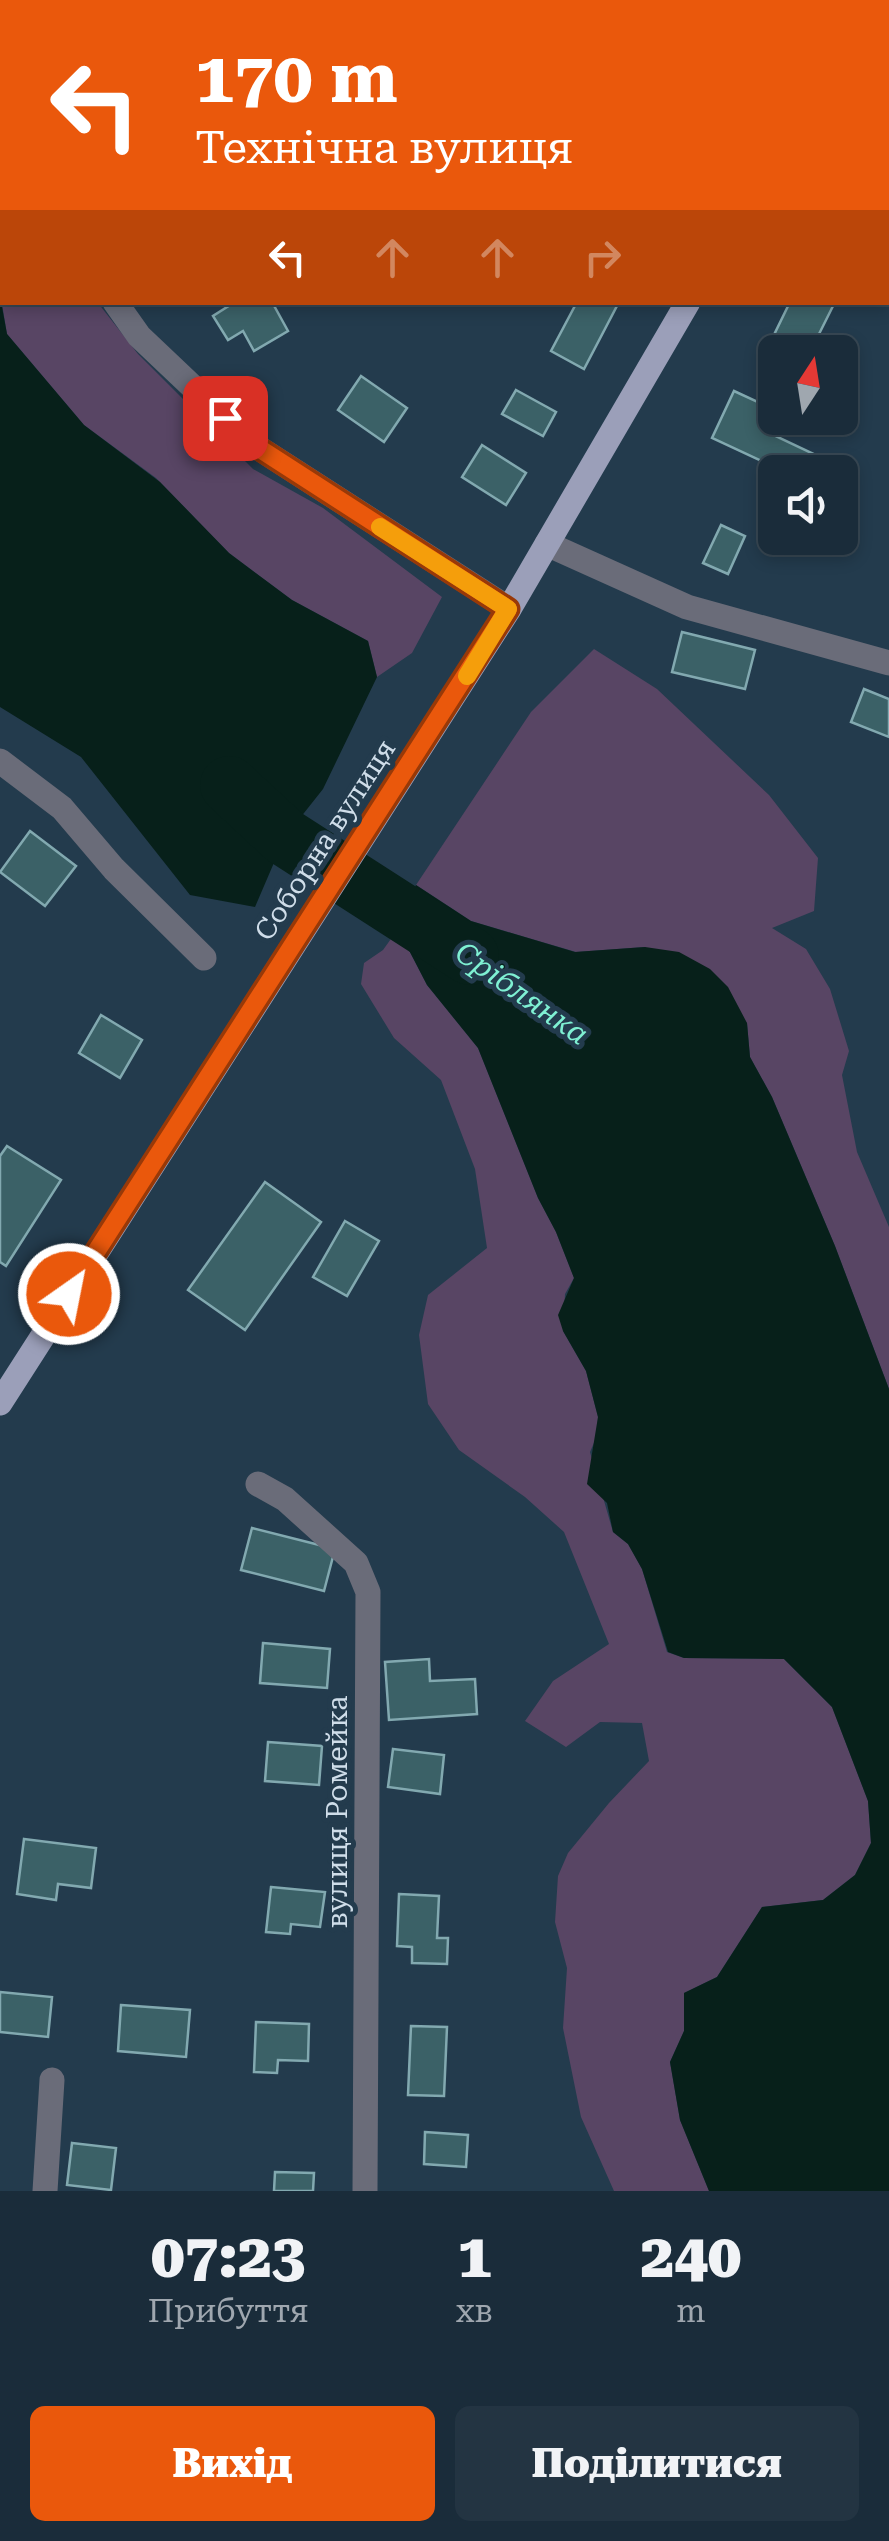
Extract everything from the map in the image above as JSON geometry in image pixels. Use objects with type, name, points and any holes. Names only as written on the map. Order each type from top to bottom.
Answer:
[{"type":"main road","name":"Соборна вулиця","points":[[0,1403],[460,686],[686,305]]},
{"type":"street","points":[[117,305],[139,336],[254,445],[508,609]]},
{"type":"street","points":[[547,544],[687,607],[889,662]]},
{"type":"street","points":[[0,761],[62,808],[114,870],[204,958]]},
{"type":"street","name":"вулиця Ромейка","points":[[258,1484],[285,1499],[356,1563],[368,1592],[365,2191]]},
{"type":"street","points":[[44,2191],[52,2080]]},
{"type":"shaded area","points":[[2,305],[100,305],[138,354],[253,469],[323,508],[442,597],[412,653],[377,677],[368,641],[292,600],[229,553],[156,478],[84,425],[7,334]]},
{"type":"shaded area","points":[[594,649],[657,689],[769,795],[818,858],[814,911],[772,928],[806,949],[830,989],[849,1051],[842,1075],[857,1152],[889,1227],[889,1389],[835,1246],[772,1097],[750,1057],[747,1023],[645,947],[576,952],[471,921],[416,885],[531,712]]},
{"type":"shaded area","points":[[398,929],[427,985],[478,1048],[574,1278],[565,1294],[563,1331],[586,1371],[598,1417],[597,1436],[590,1452],[613,1532],[628,1544],[642,1569],[667,1652],[684,1658],[784,1659],[832,1707],[868,1801],[871,1843],[855,1875],[823,1900],[762,1907],[717,1977],[684,1993],[684,2031],[670,2062],[680,2120],[709,2191],[614,2191],[581,2117],[563,2028],[567,1968],[555,1922],[558,1876],[568,1853],[649,1761],[642,1723],[600,1722],[566,1747],[525,1721],[553,1681],[609,1644],[564,1532],[525,1497],[459,1450],[428,1404],[419,1335],[428,1295],[487,1248],[475,1169],[441,1080],[394,1038],[361,984],[364,963],[383,950]]},
{"type":"water","points":[[2,305],[7,334],[84,425],[160,482],[229,553],[292,600],[368,641],[377,677],[323,789],[285,837],[255,907],[190,895],[81,757],[0,707]]},
{"type":"water","points":[[416,885],[471,921],[575,952],[645,947],[679,952],[710,969],[728,987],[747,1023],[750,1057],[772,1097],[835,1246],[889,1389],[889,2191],[709,2191],[680,2120],[670,2062],[684,2031],[684,1993],[717,1977],[762,1907],[823,1900],[855,1875],[871,1843],[868,1801],[832,1707],[784,1659],[684,1658],[668,1652],[642,1569],[628,1544],[613,1532],[607,1503],[587,1484],[598,1417],[586,1371],[558,1315],[574,1278],[478,1048],[427,985],[398,929]]},
{"type":"building","points":[[230,305],[274,305],[288,331],[254,351],[243,331],[228,340],[213,316]]},
{"type":"building","points":[[575,305],[617,305],[584,369],[551,351]]},
{"type":"building","points":[[789,305],[834,305],[818,335],[774,335]]},
{"type":"building","points":[[361,376],[407,408],[384,442],[338,410]]},
{"type":"building","points":[[516,390],[556,412],[543,436],[502,414]]},
{"type":"building","points":[[734,391],[758,402],[758,435],[773,435],[816,455],[758,455],[758,459],[712,438]]},
{"type":"building","points":[[482,445],[526,473],[506,505],[462,477]]},
{"type":"building","points":[[721,525],[745,536],[728,574],[703,563]]},
{"type":"building","points":[[682,632],[755,650],[745,689],[672,672]]},
{"type":"building","points":[[864,689],[889,699],[889,737],[851,722]]},
{"type":"building","points":[[30,831],[76,866],[45,906],[0,872]]},
{"type":"building","points":[[101,1015],[142,1040],[120,1078],[79,1053]]},
{"type":"building","points":[[7,1146],[61,1180],[6,1266],[0,1262],[0,1156]]},
{"type":"building","points":[[265,1182],[321,1222],[245,1330],[188,1290]]},
{"type":"building","points":[[345,1221],[379,1241],[347,1296],[313,1277]]},
{"type":"building","points":[[252,1528],[335,1549],[324,1591],[241,1570]]},
{"type":"building","points":[[263,1643],[330,1649],[327,1688],[260,1683]]},
{"type":"building","points":[[429,1659],[430,1681],[475,1679],[477,1714],[389,1720],[385,1662]]},
{"type":"building","points":[[268,1742],[322,1746],[319,1785],[265,1781]]},
{"type":"building","points":[[393,1749],[444,1755],[440,1794],[388,1787]]},
{"type":"building","points":[[24,1839],[96,1848],[91,1888],[58,1884],[56,1900],[17,1894]]},
{"type":"building","points":[[271,1887],[325,1892],[320,1927],[291,1924],[290,1934],[266,1932]]},
{"type":"building","points":[[399,1894],[439,1896],[437,1938],[448,1938],[447,1964],[412,1963],[412,1947],[397,1946]]},
{"type":"building","points":[[0,1992],[52,1997],[48,2037],[0,2032]]},
{"type":"building","points":[[121,2005],[190,2010],[186,2057],[118,2051]]},
{"type":"building","points":[[256,2022],[309,2024],[308,2061],[278,2060],[277,2073],[254,2072]]},
{"type":"building","points":[[411,2026],[447,2027],[444,2096],[408,2095]]},
{"type":"building","points":[[425,2132],[468,2135],[466,2167],[424,2164]]},
{"type":"building","points":[[72,2143],[116,2148],[111,2190],[67,2185]]},
{"type":"building","points":[[275,2172],[314,2173],[313,2191],[274,2191]]},
{"type":"waterway","name":"Сріблянка","points":[[229,785],[285,837],[470,956]]},
{"type":"slow traffic","points":[[380,527],[508,609],[467,676]]},
{"type":"route","points":[[69,1294],[508,609],[254,445],[225,418]]}]
